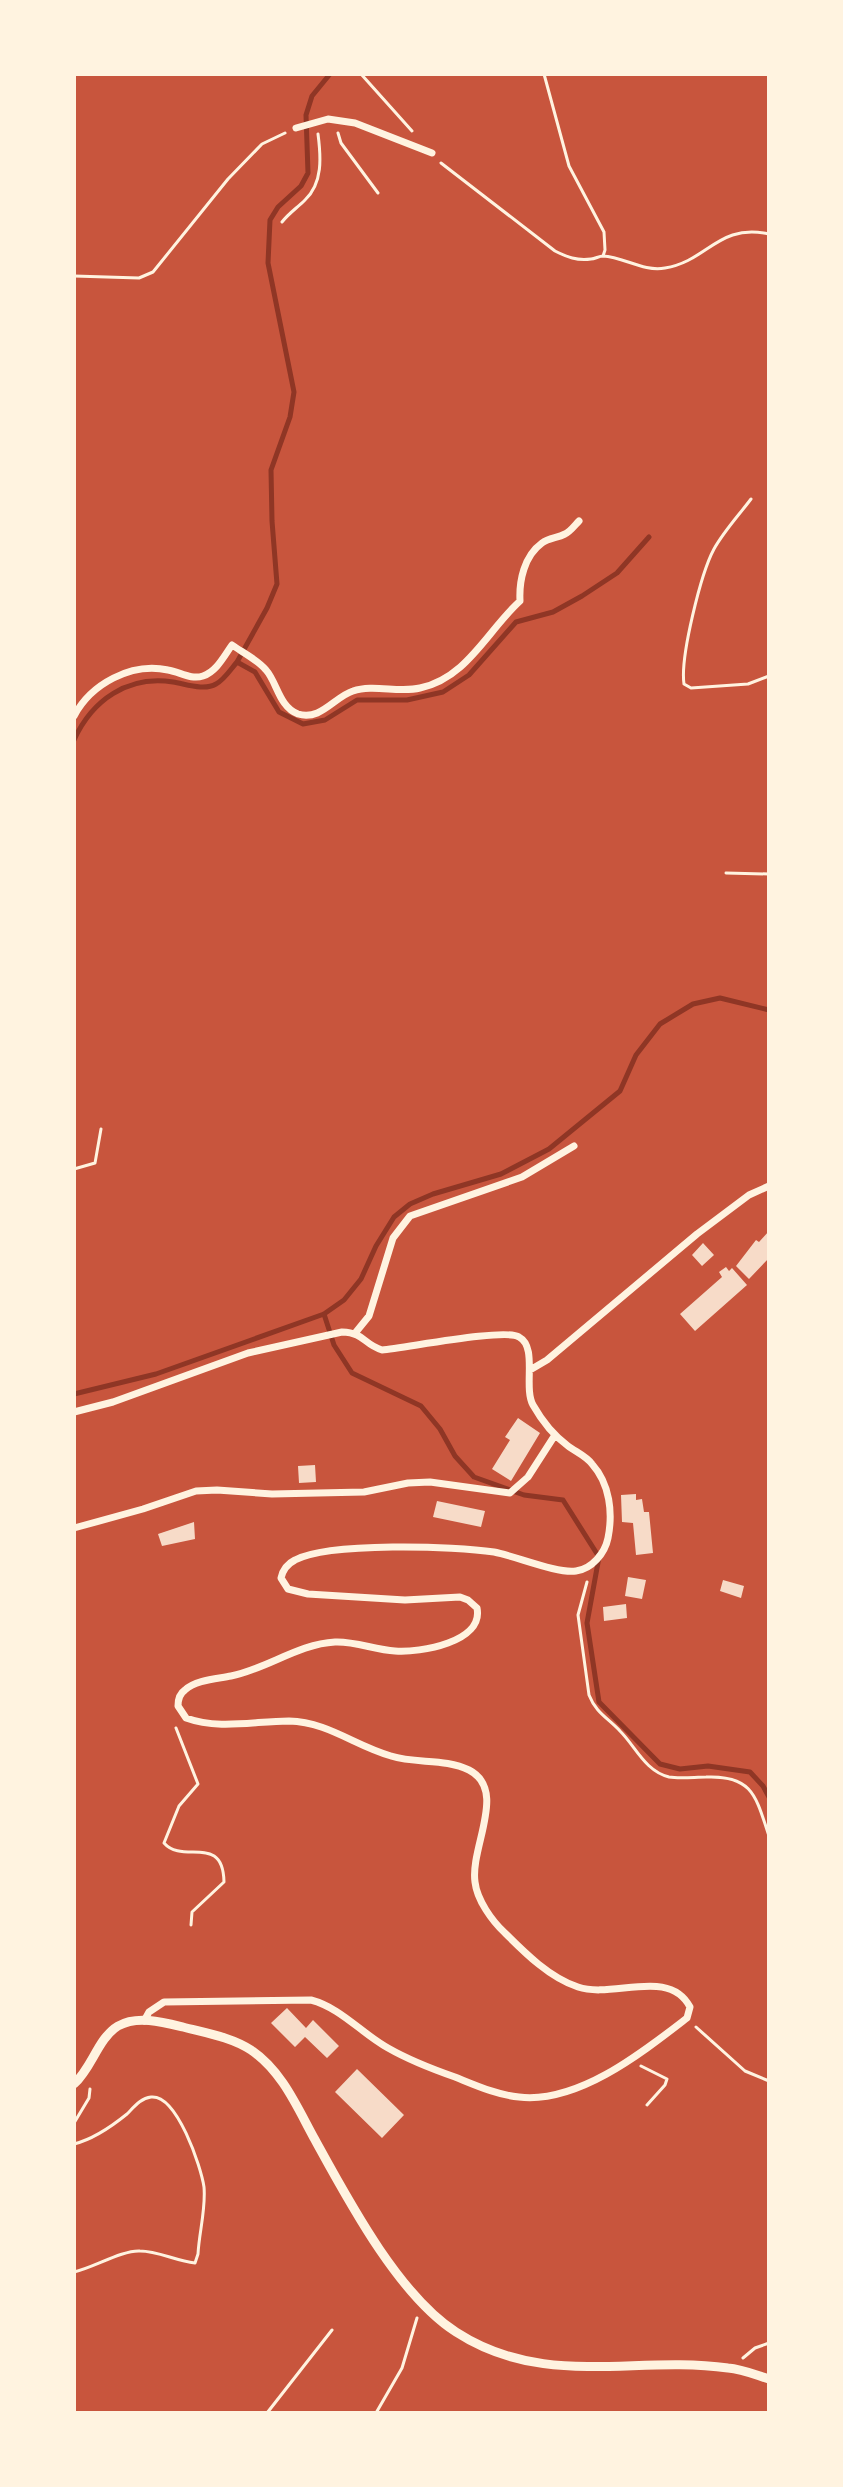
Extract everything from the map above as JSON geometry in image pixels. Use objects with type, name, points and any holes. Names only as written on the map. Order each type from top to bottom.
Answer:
[{"type":"street","points":[[296,128],[328,119],[355,123],[432,153]]},
{"type":"street","points":[[74,716],[90,693],[126,673],[166,669],[194,678],[211,672],[232,645],[268,671],[274,688],[298,714],[313,714],[327,708],[356,689],[421,688],[464,666],[501,618],[520,601],[519,580],[539,545],[566,534],[579,521]]},
{"type":"street","points":[[356,1332],[369,1316],[393,1238],[410,1216],[522,1177],[574,1146]]},
{"type":"street","points":[[530,1370],[547,1360],[697,1234],[749,1195],[769,1186]]},
{"type":"street","points":[[74,1412],[113,1402],[248,1353],[342,1332],[356,1332],[374,1348],[382,1350],[488,1335],[516,1335],[526,1342],[531,1402],[555,1435],[592,1464],[608,1495],[611,1510],[607,1544],[593,1564],[574,1572],[496,1552],[439,1546],[336,1551],[303,1556],[283,1571],[281,1578],[288,1589],[308,1594],[405,1600],[460,1597],[474,1604],[478,1615],[476,1622],[464,1636],[445,1644],[409,1651],[339,1642],[310,1646],[265,1667],[196,1684],[185,1689],[179,1697],[178,1706],[181,1713],[194,1721],[213,1724],[312,1723],[392,1757],[443,1762],[469,1770],[486,1785],[489,1799],[475,1862],[476,1892],[502,1930],[531,1958],[578,1987],[591,1990],[646,1986],[671,1988],[683,1994],[690,2007],[687,2018],[595,2080],[540,2097],[519,2097],[483,2088],[410,2060],[383,2046],[325,2004],[311,2000],[164,2002],[149,2012],[144,2021]]},
{"type":"street","points":[[74,1528],[196,1491],[272,1494],[364,1492],[430,1482],[510,1493],[520,1486],[555,1435]]},
{"type":"street","points":[[74,2084],[116,2027],[133,2020],[163,2022],[225,2038],[252,2051],[279,2075],[330,2167],[396,2274],[423,2306],[456,2332],[495,2352],[547,2366],[730,2368],[769,2379]]},
{"type":"path","points":[[361,74],[445,166],[568,258],[580,260],[603,256],[663,269],[686,262],[738,232],[769,234]]},
{"type":"path","points":[[544,74],[569,166],[604,232],[603,256]]},
{"type":"path","points":[[341,122],[338,133],[341,143],[378,193]]},
{"type":"path","points":[[282,222],[308,198],[319,176],[314,123]]},
{"type":"path","points":[[74,276],[139,278],[153,272],[228,179],[262,144],[296,128]]},
{"type":"path","points":[[751,499],[713,551],[693,622],[683,678],[684,684],[691,688],[748,684],[769,676]]},
{"type":"path","points":[[726,873],[769,874]]},
{"type":"path","points":[[74,1169],[95,1163],[101,1129]]},
{"type":"path","points":[[593,1564],[578,1615],[589,1695],[594,1707],[620,1731],[647,1765],[668,1777],[721,1776],[737,1779],[746,1785],[759,1805],[769,1836]]},
{"type":"path","points":[[181,1713],[176,1726],[198,1784],[179,1806],[164,1843],[181,1851],[202,1851],[217,1858],[224,1870],[224,1882],[192,1912],[191,1925]]},
{"type":"path","points":[[687,2018],[745,2071],[769,2081]]},
{"type":"path","points":[[626,2061],[652,2069],[667,2079],[647,2105]]},
{"type":"path","points":[[74,2144],[88,2141],[102,2132],[141,2100],[153,2096],[161,2098],[172,2106],[188,2137],[204,2189],[195,2263],[173,2261],[136,2250],[74,2272]]},
{"type":"path","points":[[376,2413],[402,2368],[423,2306]]},
{"type":"path","points":[[267,2413],[332,2330]]},
{"type":"path","points":[[730,2368],[755,2348],[769,2343]]},
{"type":"building","points":[[769,1231],[769,1258],[749,1279],[736,1266],[756,1240],[759,1242]]},
{"type":"building","points":[[703,1243],[714,1255],[702,1266],[692,1255]]},
{"type":"building","points":[[726,1267],[729,1271],[732,1268],[747,1285],[695,1331],[680,1314],[722,1277],[719,1272]]},
{"type":"building","points":[[518,1418],[540,1433],[511,1481],[492,1469],[510,1440],[505,1437]]},
{"type":"building","points":[[315,1465],[316,1482],[299,1483],[298,1466]]},
{"type":"building","points":[[636,1494],[636,1500],[642,1499],[644,1512],[649,1512],[653,1553],[636,1555],[633,1523],[622,1522],[621,1495]]},
{"type":"building","points":[[437,1501],[485,1511],[481,1527],[433,1517]]},
{"type":"building","points":[[194,1522],[195,1539],[162,1546],[158,1534]]},
{"type":"building","points":[[628,1577],[646,1580],[642,1599],[625,1596]]},
{"type":"building","points":[[723,1580],[744,1586],[741,1598],[720,1591]]},
{"type":"building","points":[[626,1604],[627,1618],[604,1621],[603,1607]]},
{"type":"building","points":[[287,2008],[306,2028],[313,2020],[339,2046],[327,2058],[305,2037],[295,2047],[271,2023]]},
{"type":"building","points":[[357,2069],[404,2115],[382,2138],[335,2092]]},
{"type":"waterway","points":[[237,662],[277,584],[271,470],[290,417],[294,392],[268,263],[270,220],[278,207],[301,186],[308,173],[306,115],[312,96],[330,74]]},
{"type":"waterway","points":[[74,740],[91,713],[113,693],[141,682],[211,686],[222,680],[237,662],[255,672],[279,712],[303,724],[325,720],[357,700],[407,700],[443,692],[469,675],[516,622],[553,612],[582,596],[617,573],[649,537]]},
{"type":"waterway","points":[[74,1394],[156,1374],[324,1314],[344,1300],[361,1279],[394,1217],[410,1204],[501,1174],[549,1149],[620,1091],[636,1055],[660,1024],[693,1004],[720,998],[769,1010]]},
{"type":"waterway","points":[[324,1314],[334,1345],[352,1373],[421,1406],[440,1429],[455,1456],[474,1477],[524,1495],[563,1500],[599,1557],[587,1623],[599,1702],[660,1764],[680,1769],[708,1766],[750,1772],[769,1797]]}]
